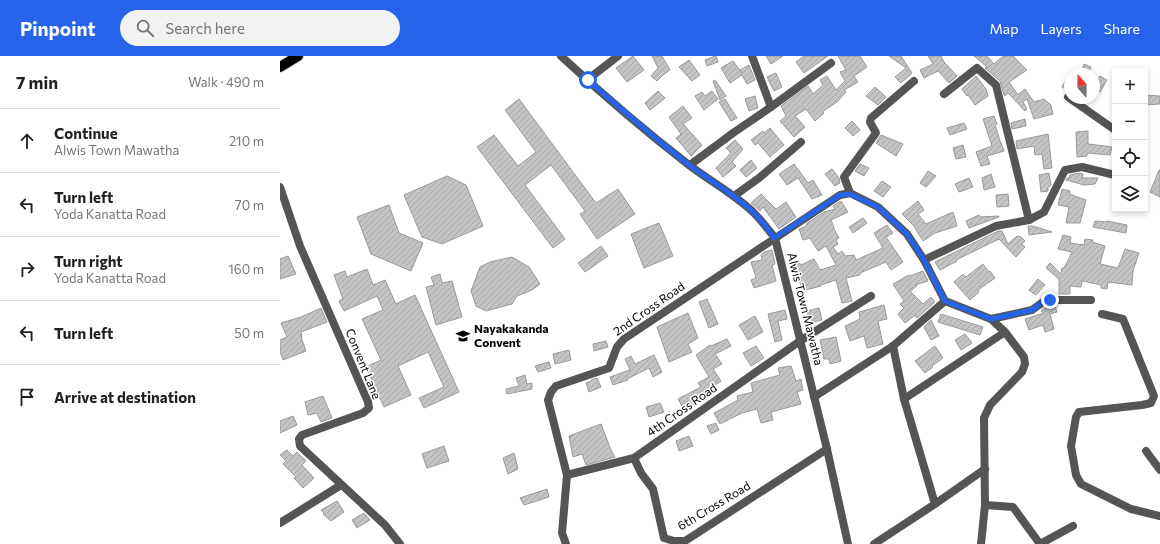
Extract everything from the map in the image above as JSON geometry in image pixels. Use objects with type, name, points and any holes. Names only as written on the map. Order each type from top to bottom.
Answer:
[{"type":"main road","points":[[280,67],[298,56]]},
{"type":"street","name":"Alwis Town Mawatha","points":[[561,56],[628,115],[690,165],[734,196],[754,213],[766,226],[774,238],[827,449],[848,544]]},
{"type":"street","points":[[588,80],[618,56]]},
{"type":"street","points":[[752,56],[771,106]]},
{"type":"street","points":[[690,165],[831,63]]},
{"type":"street","points":[[944,94],[977,68],[996,86],[1029,220]]},
{"type":"street","points":[[914,81],[871,118],[870,122],[876,133],[844,177],[850,194],[878,207],[907,234],[924,260],[945,301],[991,319],[1005,332],[1024,357],[1025,364],[1022,372],[990,405],[984,418],[985,505],[981,544]]},
{"type":"street","points":[[1078,104],[1112,128]]},
{"type":"street","points":[[734,196],[801,142]]},
{"type":"street","points":[[924,260],[996,226],[1029,220],[1044,212],[1065,170],[1082,167],[1112,174]]},
{"type":"street","name":"Convent Lane","points":[[280,188],[300,246],[368,402],[369,408],[363,413],[302,435],[299,439],[300,446],[340,485],[385,525],[400,544]]},
{"type":"street","name":"2nd Cross Road","points":[[567,476],[548,400],[551,392],[556,386],[609,368],[617,347],[624,339],[840,195],[850,194]]},
{"type":"street","name":"4th Cross Road","points":[[567,476],[634,458],[800,341],[871,296]]},
{"type":"street","points":[[991,319],[1032,310],[1043,302],[1050,300],[1091,300]]},
{"type":"street","points":[[814,397],[893,346],[945,301]]},
{"type":"street","points":[[1102,314],[1123,319],[1154,396],[1151,403],[1142,405],[1079,412],[1076,417],[1071,446],[1076,475],[1081,484],[1131,509],[1160,516]]},
{"type":"street","points":[[904,400],[1005,332]]},
{"type":"street","points":[[893,346],[904,400],[935,504]]},
{"type":"street","name":"6th Cross Road","points":[[634,458],[640,474],[653,489],[664,538],[674,541],[685,541],[827,449]]},
{"type":"street","points":[[1146,450],[1160,470]]},
{"type":"street","points":[[874,544],[935,504],[985,468]]},
{"type":"street","points":[[566,544],[562,534],[567,476]]},
{"type":"street","points":[[280,523],[340,485]]},
{"type":"street","points":[[985,505],[1013,507],[1040,544],[1073,526]]},
{"type":"building","points":[[633,56],[644,70],[627,82],[616,68]]},
{"type":"building","points":[[652,56],[662,56],[670,70],[657,81],[651,76],[658,68]]},
{"type":"building","points":[[715,56],[718,62],[707,66],[705,60]]},
{"type":"building","points":[[766,56],[783,56],[771,64]]},
{"type":"building","points":[[804,56],[828,56],[804,73],[796,62]]},
{"type":"building","points":[[838,56],[860,56],[867,67],[854,76],[858,82],[844,90],[846,92],[837,102],[822,112],[824,113],[815,121],[806,109],[795,116],[805,127],[794,137],[780,121],[786,116],[781,106],[808,86],[813,94],[823,85],[820,80],[827,76],[836,90],[845,81],[840,72],[846,70]]},
{"type":"building","points":[[889,56],[901,56],[912,73],[901,83],[895,77],[906,68]]},
{"type":"building","points":[[928,56],[941,56],[944,62],[957,76],[949,83],[938,71],[924,78],[920,70],[933,64]]},
{"type":"building","points":[[974,56],[987,56],[994,64],[1003,56],[1013,56],[1027,70],[1009,82],[1018,95],[1025,89],[1034,102],[1044,99],[1051,105],[1053,114],[1034,119],[1027,99],[1023,102],[1027,109],[1025,111],[1008,93],[1005,96],[1004,95],[1000,81]]},
{"type":"building","points":[[689,60],[700,75],[692,81],[679,67]]},
{"type":"building","points":[[733,61],[742,73],[740,70],[749,65],[755,80],[747,84],[742,75],[730,83],[721,68]]},
{"type":"building","points":[[1084,64],[1091,67],[1091,68],[1083,68]]},
{"type":"building","points":[[776,73],[782,87],[774,91],[767,77]]},
{"type":"building","points":[[976,76],[986,89],[988,96],[975,105],[962,89]]},
{"type":"building","points":[[1100,76],[1107,80],[1100,92]]},
{"type":"building","points":[[715,80],[726,96],[720,100],[713,81]]},
{"type":"building","points":[[875,87],[886,97],[878,105],[866,96]]},
{"type":"building","points":[[658,91],[665,98],[650,110],[645,103]]},
{"type":"building","points":[[712,91],[718,99],[704,110],[695,96],[702,92],[705,96]]},
{"type":"building","points":[[1148,95],[1160,96],[1160,104],[1148,105]]},
{"type":"building","points":[[755,96],[758,108],[749,111],[745,99]]},
{"type":"building","points":[[519,99],[596,203],[618,189],[635,214],[597,239],[580,214],[585,211],[551,165],[525,185],[565,239],[553,248],[477,147],[494,135],[518,166],[536,152],[505,110]]},
{"type":"building","points":[[725,99],[737,118],[731,121],[719,102]]},
{"type":"building","points":[[683,106],[692,118],[683,124],[702,145],[691,156],[676,138],[681,134],[669,117]]},
{"type":"building","points":[[994,116],[997,124],[995,125],[1004,151],[987,156],[990,164],[981,166],[976,152],[992,146],[983,119]]},
{"type":"building","points":[[1025,119],[1026,126],[1012,129],[1011,123]]},
{"type":"building","points":[[852,121],[860,130],[853,136],[845,128]]},
{"type":"building","points":[[964,123],[967,129],[950,135],[947,128]]},
{"type":"building","points":[[770,128],[784,145],[770,157],[758,143],[755,145],[751,140],[763,131],[764,133]]},
{"type":"building","points":[[1088,131],[1088,144],[1112,147],[1110,155],[1087,153],[1087,156],[1077,157],[1076,132]]},
{"type":"building","points":[[1048,134],[1052,168],[1044,169],[1042,154],[1035,155],[1034,146],[1017,149],[1016,141]]},
{"type":"building","points":[[881,135],[903,144],[896,156],[876,143]]},
{"type":"building","points":[[735,140],[743,149],[732,162],[736,166],[723,177],[716,168],[731,153],[726,148]]},
{"type":"building","points":[[963,145],[966,157],[956,159],[953,148]]},
{"type":"building","points":[[751,160],[757,168],[746,177],[740,170]]},
{"type":"building","points":[[794,164],[808,183],[813,180],[822,195],[812,199],[798,178],[787,185],[779,174]]},
{"type":"building","points":[[860,164],[869,168],[864,176],[855,171]]},
{"type":"building","points":[[832,169],[839,178],[840,183],[835,186],[825,174]]},
{"type":"building","points":[[1160,170],[1160,197],[1150,192]]},
{"type":"building","points":[[928,171],[936,176],[926,187],[920,183]]},
{"type":"building","points":[[1049,173],[1051,185],[1048,187],[1048,191],[1041,192],[1039,175]]},
{"type":"building","points":[[1079,173],[1083,174],[1082,178],[1098,178],[1095,184],[1084,185],[1066,180],[1070,175]]},
{"type":"building","points":[[991,174],[995,187],[984,190],[982,178]]},
{"type":"building","points":[[447,176],[466,185],[483,226],[442,244],[422,237],[404,195]]},
{"type":"building","points":[[969,178],[973,187],[959,192],[955,184]]},
{"type":"building","points":[[882,181],[891,187],[883,197],[874,191]]},
{"type":"building","points":[[1062,189],[1070,191],[1069,194],[1086,200],[1080,223],[1066,223],[1069,207],[1058,205]]},
{"type":"building","points":[[761,194],[776,209],[786,202],[796,217],[779,229],[763,207],[760,211],[751,203]]},
{"type":"building","points":[[1008,194],[1009,206],[997,207],[996,195]]},
{"type":"building","points":[[841,201],[848,212],[831,220],[839,238],[836,240],[838,244],[833,247],[838,254],[842,251],[845,256],[854,255],[856,260],[883,248],[874,233],[887,225],[893,233],[886,237],[903,262],[891,270],[886,262],[860,273],[860,275],[846,278],[852,301],[842,303],[836,280],[802,291],[801,285],[791,264],[798,261],[801,265],[814,259],[820,270],[836,265],[826,246],[818,251],[810,238],[803,240],[799,229],[807,226],[806,224],[824,212],[835,209],[833,206]]},
{"type":"building","points":[[918,201],[924,210],[918,214],[926,224],[953,212],[957,226],[935,233],[923,241],[915,227],[902,214]]},
{"type":"building","points":[[389,205],[399,233],[423,243],[411,271],[371,254],[357,217]]},
{"type":"building","points":[[979,215],[980,217],[999,217],[969,228],[966,221]]},
{"type":"building","points":[[863,218],[867,223],[853,233],[849,227]]},
{"type":"building","points":[[1095,221],[1107,221],[1127,225],[1126,233],[1093,227]]},
{"type":"building","points":[[659,223],[673,256],[644,268],[631,234]]},
{"type":"building","points":[[1028,226],[1033,226],[1052,232],[1029,235]]},
{"type":"building","points":[[998,231],[1002,231],[1008,244],[1017,236],[1021,237],[1025,241],[1022,244],[1025,247],[1016,257],[999,239],[956,260],[957,261],[940,270],[935,262]]},
{"type":"building","points":[[1063,235],[1071,237],[1070,243],[1084,245],[1085,239],[1093,240],[1092,242],[1105,246],[1100,264],[1118,268],[1125,249],[1139,253],[1133,271],[1132,285],[1108,282],[1107,289],[1101,288],[1101,285],[1082,281],[1081,287],[1070,286],[1070,294],[1059,294],[1059,279],[1046,268],[1050,263],[1061,274],[1062,268],[1064,268],[1072,252],[1058,249]]},
{"type":"building","points":[[601,246],[608,256],[585,272],[578,263]]},
{"type":"building","points":[[772,250],[775,264],[772,265],[776,281],[754,288],[751,280],[756,278],[751,262],[762,260],[761,255],[764,252]]},
{"type":"building","points":[[288,256],[296,274],[280,279],[280,259]]},
{"type":"building","points":[[512,257],[529,267],[540,284],[532,290],[517,296],[512,304],[486,311],[476,306],[471,291],[480,267],[490,262]]},
{"type":"building","points":[[983,264],[995,278],[978,290],[979,292],[970,300],[954,282],[963,274],[966,277]]},
{"type":"building","points":[[367,269],[373,285],[385,280],[396,304],[415,295],[459,392],[424,408],[419,398],[444,387],[428,352],[398,366],[411,395],[384,407],[366,367],[381,360],[362,319],[383,310],[377,296],[344,311],[339,301],[343,299],[334,275],[345,271],[347,277]]},
{"type":"building","points":[[923,271],[928,281],[915,285],[917,286],[910,291],[923,304],[931,297],[935,302],[917,318],[915,315],[905,323],[898,314],[904,308],[900,304],[904,301],[893,284],[909,275],[910,276]]},
{"type":"building","points":[[440,274],[442,283],[452,281],[462,317],[436,325],[426,287],[434,285],[431,277]]},
{"type":"building","points":[[1038,279],[1045,285],[1036,295],[1029,290]]},
{"type":"building","points":[[707,299],[718,324],[709,328],[699,302]]},
{"type":"building","points":[[884,305],[887,319],[878,321],[883,344],[867,348],[864,336],[850,341],[845,326],[860,319],[859,312]]},
{"type":"building","points":[[1055,306],[1057,312],[1050,314],[1054,329],[1045,332],[1043,325],[1029,330],[1025,319],[1044,313],[1041,311],[1045,308]]},
{"type":"building","points":[[321,308],[327,322],[301,332],[301,337],[306,351],[283,360],[280,352],[280,340],[287,337],[281,323],[301,317]]},
{"type":"building","points":[[819,308],[822,320],[810,323],[807,311]]},
{"type":"building","points":[[785,310],[787,319],[778,321],[782,340],[775,342],[768,314]]},
{"type":"building","points":[[688,313],[698,338],[688,344],[692,352],[669,362],[657,327]]},
{"type":"building","points":[[941,314],[983,327],[980,335],[938,322]]},
{"type":"building","points":[[755,316],[763,332],[748,340],[739,325]]},
{"type":"building","points":[[931,320],[939,336],[931,340],[924,327]]},
{"type":"building","points":[[965,334],[972,343],[961,350],[955,340]]},
{"type":"building","points":[[836,337],[841,361],[830,364],[829,359],[824,359],[820,340]]},
{"type":"building","points":[[727,339],[731,346],[715,354],[722,364],[713,369],[721,381],[699,396],[701,400],[684,410],[678,399],[701,387],[698,383],[709,377],[696,355],[710,345],[711,346]]},
{"type":"building","points":[[606,341],[608,347],[594,351],[593,344]]},
{"type":"building","points":[[756,346],[764,358],[751,366],[743,353]]},
{"type":"building","points":[[935,346],[943,358],[925,373],[915,361]]},
{"type":"building","points":[[569,350],[571,360],[555,364],[553,354]]},
{"type":"building","points":[[654,355],[662,372],[653,377],[649,368],[627,379],[628,380],[613,385],[610,377],[630,370],[625,359],[631,356],[635,364]]},
{"type":"building","points":[[549,362],[551,368],[538,372],[535,366]]},
{"type":"building","points":[[791,366],[796,381],[801,379],[803,390],[797,392],[801,404],[771,412],[773,420],[761,423],[757,409],[742,413],[720,424],[714,413],[738,400],[737,396],[753,392],[751,383],[780,375],[778,368]]},
{"type":"building","points":[[525,375],[527,384],[532,383],[532,389],[507,394],[506,389],[519,386],[516,378]]},
{"type":"building","points":[[597,378],[601,387],[589,392],[586,383]]},
{"type":"building","points":[[323,396],[332,418],[321,422],[317,413],[308,415],[305,402]]},
{"type":"building","points":[[660,403],[664,412],[649,417],[646,407]]},
{"type":"building","points":[[293,416],[297,425],[280,433],[280,421]]},
{"type":"building","points":[[716,423],[719,430],[711,434],[707,426]]},
{"type":"building","points":[[601,424],[615,457],[586,465],[582,454],[573,457],[569,436]]},
{"type":"building","points":[[689,436],[693,446],[679,451],[676,441]]},
{"type":"building","points":[[444,446],[449,461],[427,468],[422,454]]},
{"type":"building","points":[[287,450],[293,456],[297,452],[306,461],[302,465],[314,478],[303,488],[294,478],[296,477],[283,464],[286,461],[280,455]]},
{"type":"building","points":[[514,453],[518,469],[508,474],[503,458]]},
{"type":"building","points":[[547,489],[549,497],[524,505],[520,498]]},
{"type":"building","points":[[337,501],[344,512],[331,521],[323,514],[324,513],[321,510]]},
{"type":"building","points":[[364,513],[370,520],[357,528],[352,520]]},
{"type":"place","name":"Nayakakanda Convent","points":[[463,336]]},
{"type":"route","points":[[588,80],[628,115],[690,165],[734,196],[754,213],[766,226],[774,238],[840,195],[850,194],[878,207],[907,234],[924,260],[945,301],[991,319],[1032,310],[1043,302],[1050,300]]}]
